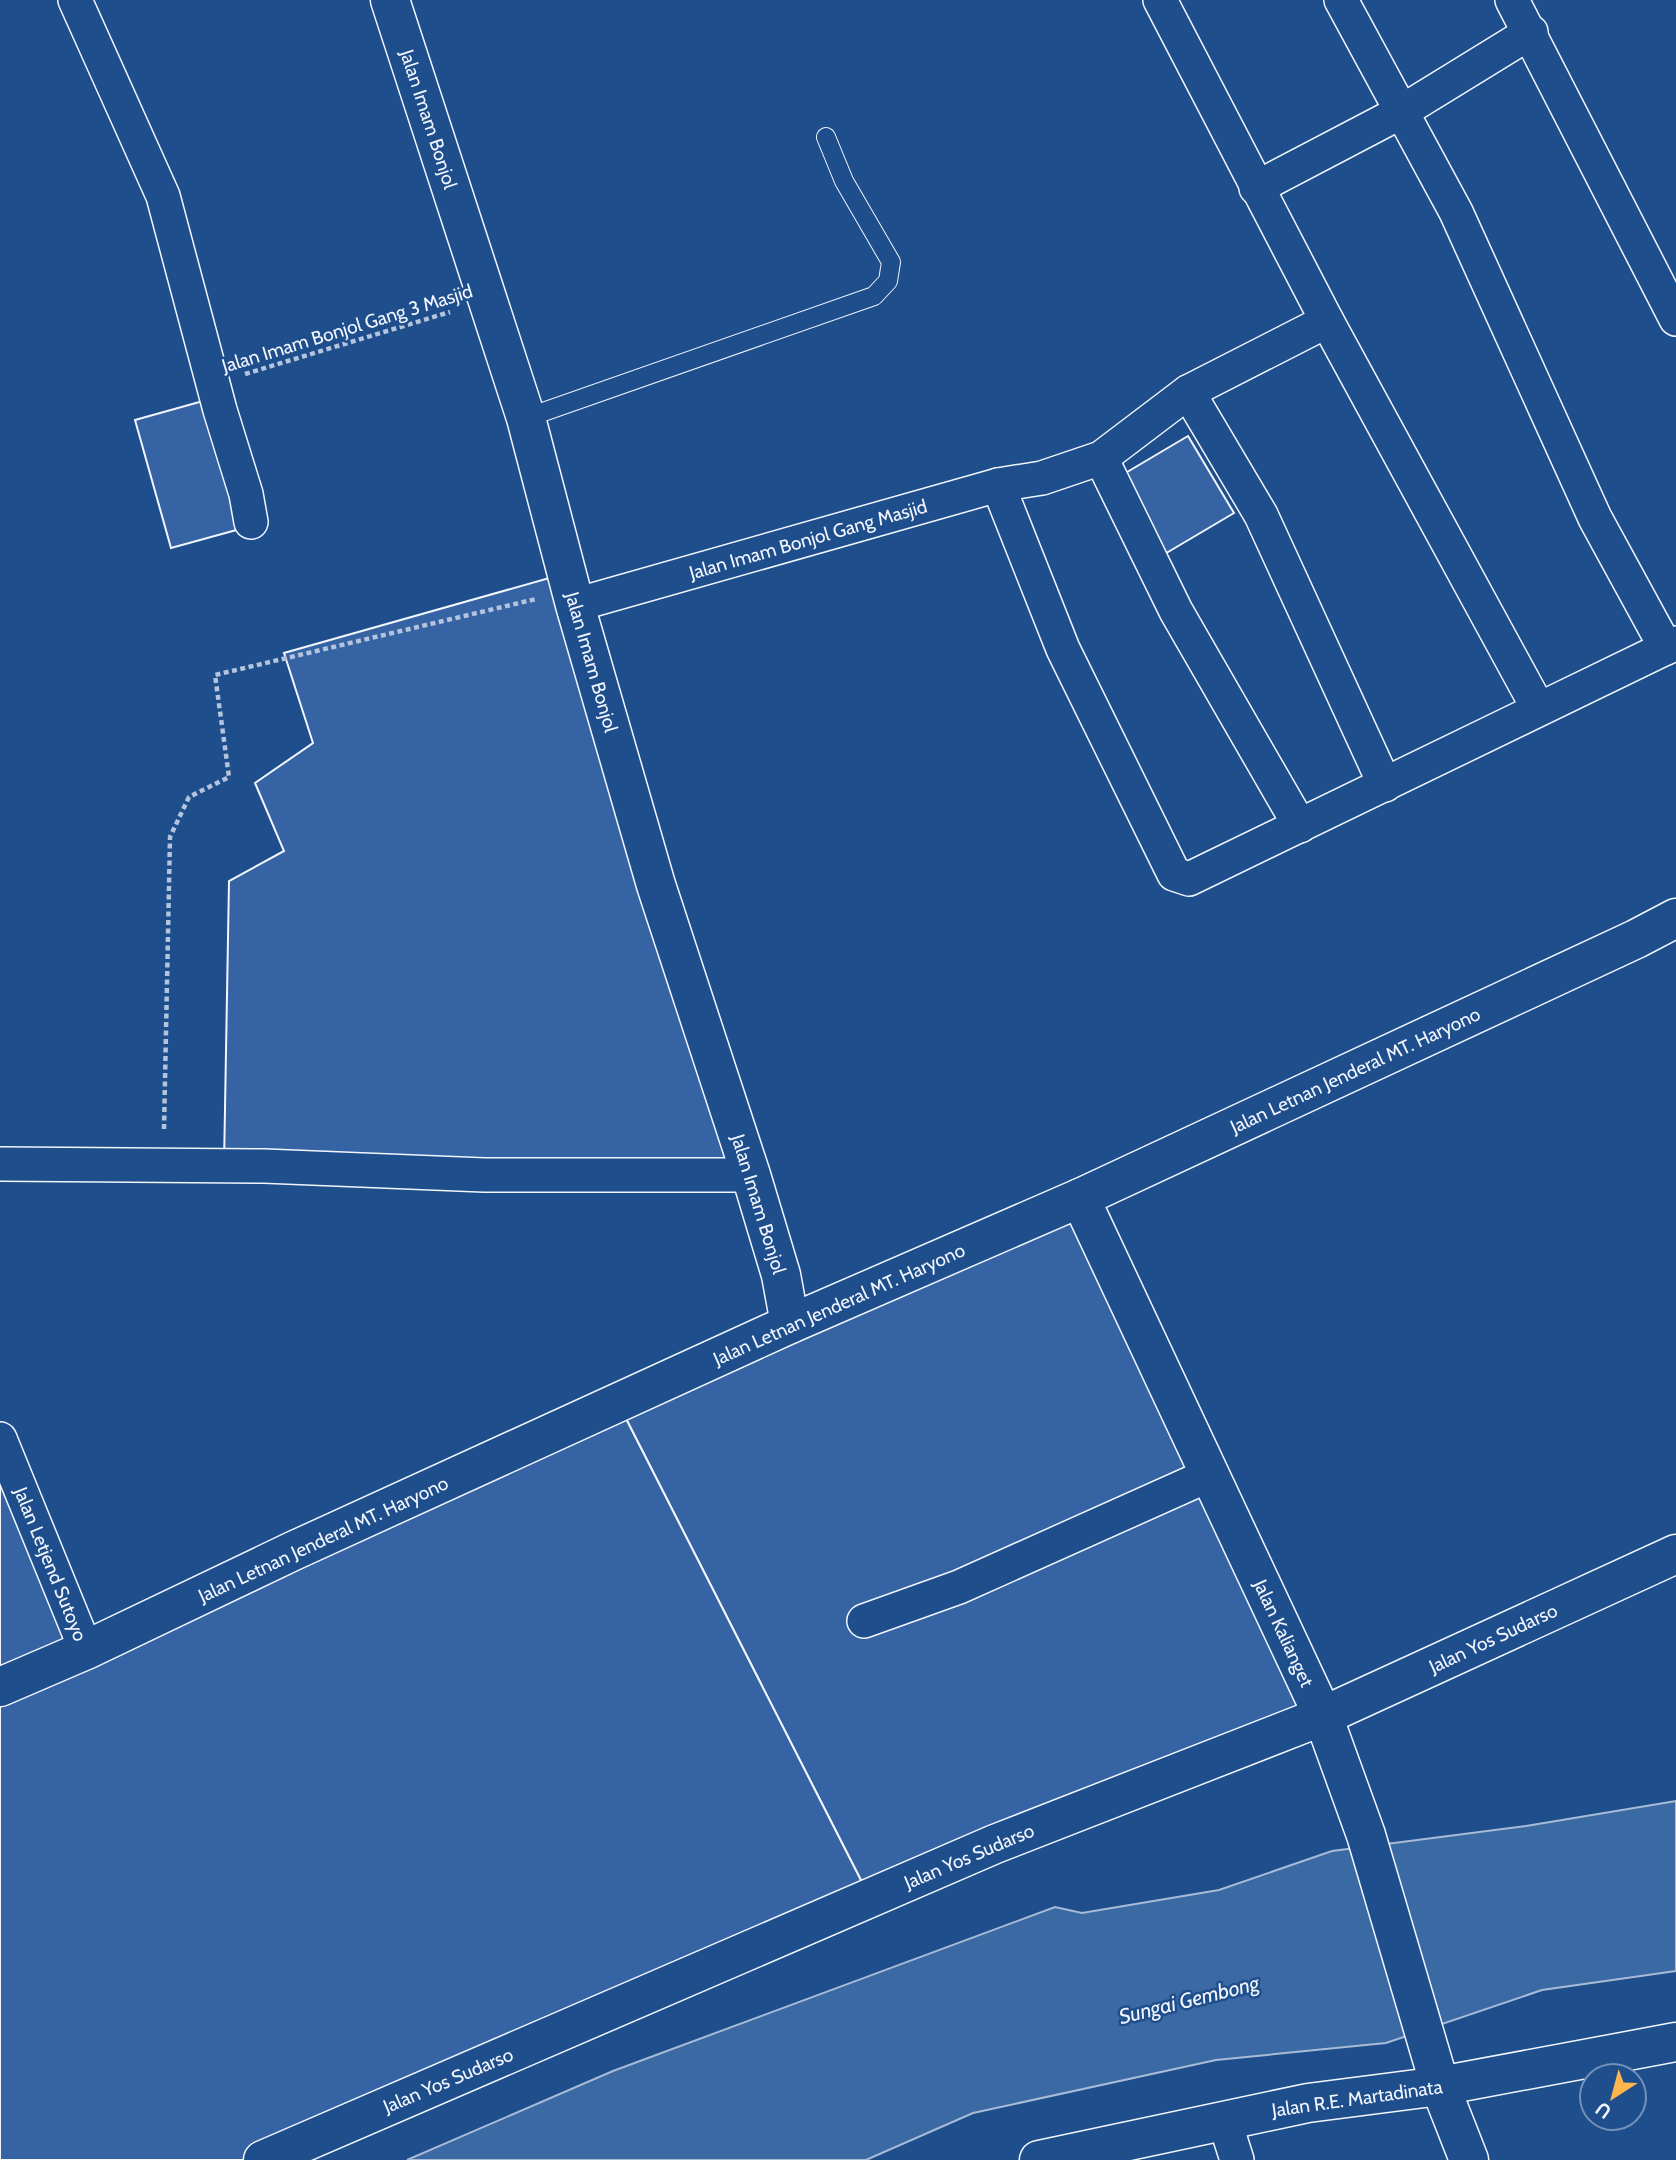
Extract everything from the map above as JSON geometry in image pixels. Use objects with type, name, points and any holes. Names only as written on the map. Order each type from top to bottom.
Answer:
[{"type":"main road","name":"Jalan Imam Bonjol","points":[[390,0],[526,418],[573,598],[656,886],[751,1175],[781,1275],[790,1324]]},
{"type":"main road","name":"Jalan Letnan Jenderal MT. Haryono","points":[[0,1686],[86,1650],[293,1551],[790,1324],[1080,1198],[1676,918]]},
{"type":"main road","name":"Jalan Kalianget","points":[[1080,1198],[1323,1716],[1366,1835],[1440,2086],[1469,2160]]},
{"type":"main road","name":"Jalan Yos Sudarso","points":[[263,2160],[982,1850],[1323,1716],[1676,1553]]},
{"type":"main road","name":"Jalan R.E. Martadinata","points":[[1039,2160],[1308,2103],[1440,2086],[1676,2042]]},
{"type":"street","points":[[75,0],[163,196],[246,494],[251,522]]},
{"type":"street","points":[[1160,0],[1327,321],[1538,708]]},
{"type":"street","points":[[998,485],[1063,649],[1174,874],[1189,878],[1671,645],[1595,518],[1456,212],[1341,0]]},
{"type":"street","points":[[1512,0],[1531,32],[1572,120],[1676,319]]},
{"type":"street","points":[[1256,188],[1401,112],[1531,32]]},
{"type":"street","name":"Jalan Imam Bonjol Gang Masjid","points":[[573,598],[998,485],[1042,478],[1101,458],[1188,392],[1327,321]]},
{"type":"street","points":[[1188,392],[1261,515],[1385,785]]},
{"type":"street","points":[[1101,458],[1176,611],[1300,826]]},
{"type":"street","points":[[0,1164],[264,1166],[484,1175],[751,1175]]},
{"type":"street","name":"Jalan Letjend Sutoyo","points":[[0,1439],[86,1650]]},
{"type":"street","points":[[864,1621],[959,1587],[1209,1475]]},
{"type":"street","points":[[1224,2119],[1237,2160]]},
{"type":"lane","points":[[526,418],[874,296],[887,281],[891,262],[844,181],[827,137]]},
{"type":"path","name":"Jalan Imam Bonjol Gang 3 Masjid","points":[[214,384],[488,300]]},
{"type":"path","points":[[163,1165],[170,837],[189,797],[229,777],[215,675],[573,598]]},
{"type":"water","name":"Sungai Gembong","points":[[1676,1801],[1676,1971],[1542,1990],[1386,2043],[1216,2060],[973,2113],[866,2160],[407,2160],[613,2071],[1055,1907],[1082,1913],[1219,1890],[1332,1851],[1526,1826]]},
{"type":"building","points":[[203,401],[240,529],[171,548],[135,420]]},
{"type":"building","points":[[1188,436],[1234,513],[1163,555],[1117,478]]},
{"type":"building","points":[[567,573],[751,1175],[224,1165],[229,881],[284,851],[255,783],[313,743],[284,653]]},
{"type":"building","points":[[1080,1198],[1323,1716],[870,1898],[618,1403]]},
{"type":"building","points":[[618,1403],[870,1898],[263,2160],[0,2160],[0,1687]]},
{"type":"building","points":[[0,1439],[86,1650],[0,1687]]}]
